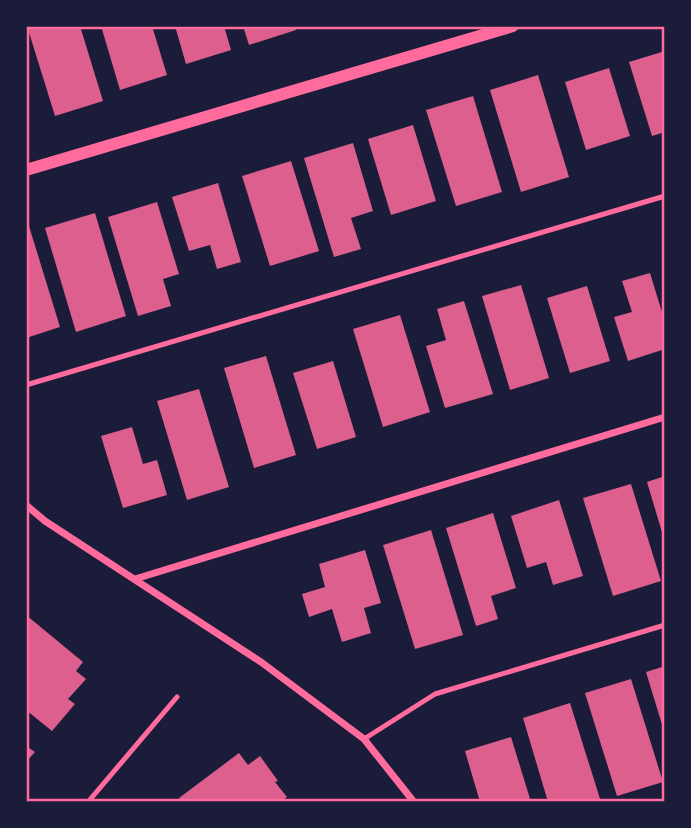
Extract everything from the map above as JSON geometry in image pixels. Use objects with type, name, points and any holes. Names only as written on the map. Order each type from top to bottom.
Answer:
[{"type":"street","points":[[26,170],[513,26]]},
{"type":"street","points":[[135,579],[665,417]]},
{"type":"street","points":[[26,505],[45,521],[261,662],[364,739],[414,802]]},
{"type":"lane","points":[[26,385],[665,196]]},
{"type":"lane","points":[[364,739],[435,694],[665,625]]},
{"type":"lane","points":[[88,802],[177,697]]},
{"type":"building","points":[[27,26],[80,26],[103,101],[55,116]]},
{"type":"building","points":[[101,26],[152,26],[167,75],[120,90]]},
{"type":"building","points":[[175,26],[224,26],[231,50],[186,64]]},
{"type":"building","points":[[243,26],[295,26],[296,30],[249,45]]},
{"type":"building","points":[[665,51],[665,132],[652,136],[629,62]]},
{"type":"building","points":[[609,68],[630,136],[586,150],[565,82]]},
{"type":"building","points":[[538,75],[569,177],[521,192],[490,90]]},
{"type":"building","points":[[473,96],[502,192],[456,206],[426,110]]},
{"type":"building","points":[[413,125],[436,201],[391,215],[368,139]]},
{"type":"building","points":[[353,143],[373,211],[351,218],[361,249],[334,257],[304,158]]},
{"type":"building","points":[[291,161],[319,251],[270,266],[242,176]]},
{"type":"building","points":[[218,183],[241,262],[217,269],[210,245],[189,251],[172,197]]},
{"type":"building","points":[[157,202],[179,274],[163,279],[171,306],[138,316],[108,217]]},
{"type":"building","points":[[95,213],[126,316],[76,332],[45,228]]},
{"type":"building","points":[[29,226],[60,327],[26,338],[26,227]]},
{"type":"building","points":[[650,273],[665,322],[665,349],[628,361],[614,317],[632,312],[622,281]]},
{"type":"building","points":[[521,285],[549,378],[510,390],[482,296]]},
{"type":"building","points":[[587,286],[610,361],[570,373],[547,298]]},
{"type":"building","points":[[464,301],[493,394],[445,408],[426,346],[446,340],[437,309]]},
{"type":"building","points":[[400,315],[430,412],[383,427],[353,329]]},
{"type":"building","points":[[266,356],[296,455],[254,468],[224,368]]},
{"type":"building","points":[[333,361],[356,437],[317,449],[293,373]]},
{"type":"building","points":[[199,389],[229,487],[187,500],[157,401]]},
{"type":"building","points":[[132,427],[143,464],[157,460],[167,495],[123,508],[101,436]]},
{"type":"building","points":[[665,476],[665,539],[664,539],[647,482]]},
{"type":"building","points":[[631,484],[661,581],[613,596],[583,498]]},
{"type":"building","points":[[559,500],[583,576],[553,585],[546,562],[527,568],[511,516]]},
{"type":"building","points":[[493,513],[516,588],[491,596],[498,619],[476,626],[446,528]]},
{"type":"building","points":[[431,530],[463,635],[415,649],[383,545]]},
{"type":"building","points":[[365,550],[381,603],[364,608],[371,633],[342,642],[332,609],[309,617],[302,594],[325,587],[319,564]]},
{"type":"building","points":[[26,615],[83,662],[76,671],[86,679],[68,699],[75,704],[52,731],[26,710]]},
{"type":"building","points":[[665,666],[665,731],[664,731],[646,672]]},
{"type":"building","points":[[631,679],[663,782],[617,796],[585,693]]},
{"type":"building","points":[[570,703],[601,802],[548,802],[523,718]]},
{"type":"building","points":[[511,737],[531,802],[480,802],[465,751]]},
{"type":"building","points":[[26,746],[35,752],[26,762]]},
{"type":"building","points":[[239,753],[248,765],[260,756],[287,797],[280,802],[182,802],[179,798]]}]
